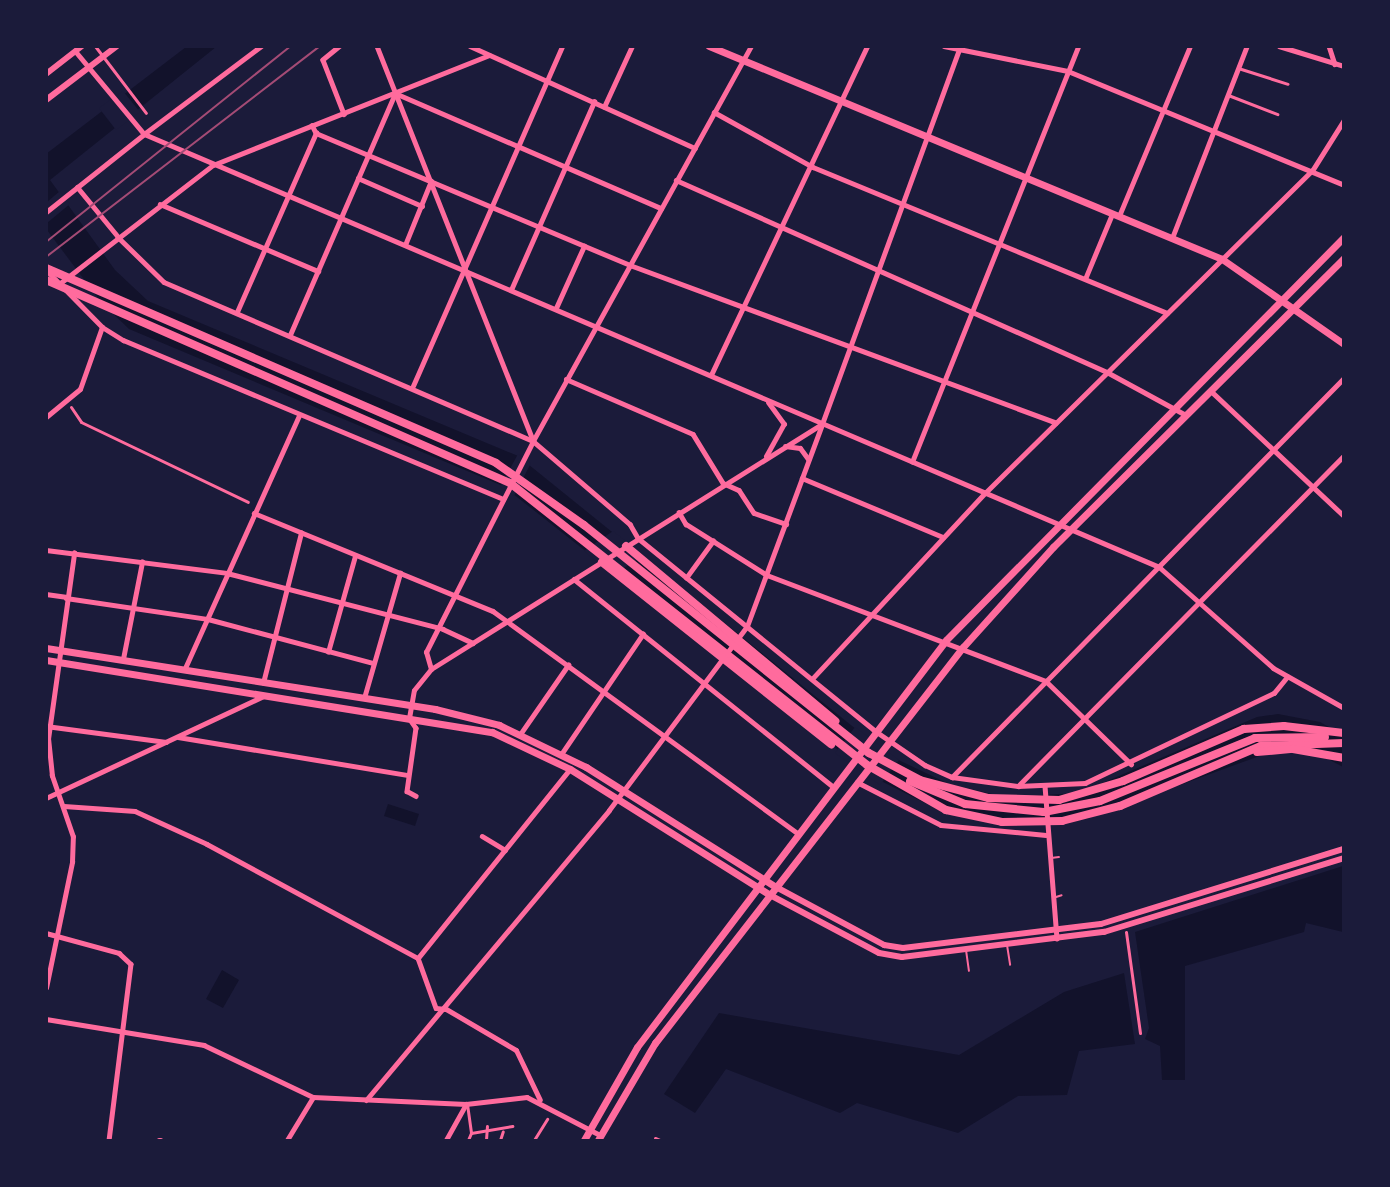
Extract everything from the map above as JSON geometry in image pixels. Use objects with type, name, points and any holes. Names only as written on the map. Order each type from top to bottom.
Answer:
[{"type":"highway","points":[[46,269],[496,463],[584,525],[881,762],[949,799],[985,808],[1044,812],[1100,801],[1255,738],[1294,733],[1344,742]]},
{"type":"highway","points":[[46,279],[510,483],[885,779]]},
{"type":"highway","points":[[627,545],[797,685],[869,753]]},
{"type":"highway","points":[[601,562],[762,693],[885,779],[964,815],[1042,824],[1104,812],[1182,777],[1267,744],[1344,742]]},
{"type":"highway","points":[[881,762],[969,795],[1044,801],[1107,787],[1244,729],[1284,726],[1344,733]]},
{"type":"highway","points":[[1182,777],[1266,750],[1344,758]]},
{"type":"main road","points":[[46,74],[82,46]]},
{"type":"main road","points":[[46,100],[117,46]]},
{"type":"main road","points":[[709,46],[1222,259],[1295,306],[1344,344]]},
{"type":"main road","points":[[584,1140],[637,1047],[831,785],[946,640],[1059,522],[1344,237]]},
{"type":"main road","points":[[599,1138],[655,1043],[963,647],[1072,528],[1344,258]]},
{"type":"main road","points":[[46,648],[411,705],[521,733],[562,753],[776,887],[894,948],[1055,931],[1122,918],[1344,849]]},
{"type":"main road","points":[[46,660],[492,732],[570,769],[770,895],[891,956],[1057,939],[1114,929],[1344,858]]},
{"type":"street","points":[[95,46],[146,113]]},
{"type":"street","points":[[46,212],[261,46]]},
{"type":"street","points":[[340,46],[323,60],[344,114]]},
{"type":"street","points":[[377,46],[533,441]]},
{"type":"street","points":[[470,46],[695,148]]},
{"type":"street","points":[[413,386],[562,46]]},
{"type":"street","points":[[604,107],[632,46]]},
{"type":"street","points":[[431,669],[426,652],[533,441],[751,46]]},
{"type":"street","points":[[711,375],[813,167],[867,46]]},
{"type":"street","points":[[944,46],[1068,71],[1344,184]]},
{"type":"street","points":[[912,462],[1078,46]]},
{"type":"street","points":[[1085,279],[1164,111],[1190,46]]},
{"type":"street","points":[[1172,238],[1247,46]]},
{"type":"street","points":[[1279,46],[1344,66]]},
{"type":"street","points":[[1329,46],[1335,64]]},
{"type":"street","points":[[366,1100],[446,1009],[617,798],[702,680],[747,626],[959,48]]},
{"type":"street","points":[[75,51],[128,121],[144,135],[405,245],[464,267],[511,290],[822,424],[1059,522],[1159,567],[1287,677],[1344,708]]},
{"type":"street","points":[[59,284],[213,165],[489,55]]},
{"type":"street","points":[[1238,68],[1288,84]]},
{"type":"street","points":[[395,93],[661,208]]},
{"type":"street","points":[[290,335],[395,93]]},
{"type":"street","points":[[1228,95],[1277,114]]},
{"type":"street","points":[[511,290],[594,102]]},
{"type":"street","points":[[714,112],[813,167],[1167,313]]},
{"type":"street","points":[[812,679],[985,493],[1312,171],[1344,120]]},
{"type":"street","points":[[312,125],[316,133],[630,265],[1056,423]]},
{"type":"street","points":[[237,312],[316,133]]},
{"type":"street","points":[[358,178],[422,206]]},
{"type":"street","points":[[676,180],[1107,372],[1176,405],[1186,415]]},
{"type":"street","points":[[405,245],[431,181]]},
{"type":"street","points":[[77,187],[152,275],[413,386],[533,441],[630,525],[638,538],[812,679],[872,733],[888,744],[952,777],[1045,789],[1085,783],[1131,764],[1274,693],[1287,677]]},
{"type":"street","points":[[160,204],[318,271]]},
{"type":"street","points":[[556,308],[584,246]]},
{"type":"street","points":[[46,269],[102,327],[299,415],[503,500]]},
{"type":"street","points":[[46,417],[80,389],[102,327]]},
{"type":"street","points":[[952,777],[1344,378]]},
{"type":"street","points":[[566,379],[693,434],[723,483],[739,490],[754,513],[786,524]]},
{"type":"street","points":[[1211,391],[1271,452],[1344,516]]},
{"type":"street","points":[[762,397],[784,424],[765,458]]},
{"type":"street","points":[[71,407],[81,422],[248,502]]},
{"type":"street","points":[[184,668],[299,415]]},
{"type":"street","points":[[416,796],[407,791],[416,728],[409,718],[418,683],[431,669],[723,483],[822,424]]},
{"type":"street","points":[[784,446],[800,448],[808,461]]},
{"type":"street","points":[[1018,786],[1344,454]]},
{"type":"street","points":[[802,478],[943,537]]},
{"type":"street","points":[[679,512],[713,541],[767,574],[946,640],[1046,681],[1131,764]]},
{"type":"street","points":[[254,513],[454,595],[506,622],[796,832]]},
{"type":"street","points":[[263,683],[301,533]]},
{"type":"street","points":[[686,578],[713,541]]},
{"type":"street","points":[[46,550],[227,573],[342,601],[473,643]]},
{"type":"street","points":[[46,988],[72,862],[64,807],[48,759],[48,726],[74,553]]},
{"type":"street","points":[[328,652],[356,556]]},
{"type":"street","points":[[123,659],[142,562]]},
{"type":"street","points":[[364,698],[400,573]]},
{"type":"street","points":[[574,579],[831,785]]},
{"type":"street","points":[[46,594],[208,618],[373,663]]},
{"type":"street","points":[[562,753],[643,634]]},
{"type":"street","points":[[521,733],[568,665]]},
{"type":"street","points":[[46,798],[264,696]]},
{"type":"street","points":[[48,726],[167,742]]},
{"type":"street","points":[[178,737],[408,775]]},
{"type":"street","points":[[418,958],[570,769]]},
{"type":"street","points":[[859,780],[941,825],[1046,832]]},
{"type":"street","points":[[1045,789],[1046,832],[1057,939]]},
{"type":"street","points":[[64,807],[135,811],[418,958],[436,1008],[446,1009],[516,1050],[540,1100]]},
{"type":"street","points":[[482,836],[505,849]]},
{"type":"street","points":[[1126,932],[1140,1033]]},
{"type":"street","points":[[46,933],[129,958],[109,1140]]},
{"type":"street","points":[[46,1019],[204,1045],[313,1097],[467,1104],[540,1100],[590,1129],[599,1138]]},
{"type":"street","points":[[287,1140],[313,1097]]},
{"type":"street","points":[[467,1104],[471,1133],[468,1140]]},
{"type":"street","points":[[446,1140],[467,1104]]},
{"type":"street","points":[[534,1140],[547,1119]]},
{"type":"street","points":[[471,1133],[488,1126],[502,1131],[512,1126]]},
{"type":"street","points":[[486,1140],[488,1126]]},
{"type":"street","points":[[500,1140],[502,1131]]},
{"type":"street","points":[[655,1138],[660,1140]]},
{"type":"lane","points":[[1049,858],[1059,857]]},
{"type":"lane","points":[[1052,898],[1062,896]]},
{"type":"lane","points":[[1007,945],[1010,965]]},
{"type":"lane","points":[[966,950],[969,970]]},
{"type":"shaded area","points":[[186,47],[216,47],[50,180],[115,270],[148,301],[518,456],[888,755],[949,784],[1005,797],[1079,793],[1257,717],[1278,714],[1320,722],[1343,735],[1343,767],[1307,748],[1284,747],[1087,819],[1004,826],[941,811],[871,776],[503,486],[129,329],[101,302],[47,230],[46,154]]},
{"type":"shaded area","points":[[388,804],[419,814],[415,826],[384,816]]},
{"type":"shaded area","points":[[1343,866],[1343,932],[1306,923],[1304,932],[1185,966],[1185,1080],[1162,1080],[1160,1046],[1145,1039],[1149,1028],[1135,932]]},
{"type":"shaded area","points":[[222,970],[239,980],[223,1008],[206,999]]},
{"type":"shaded area","points":[[1124,973],[1135,1044],[1079,1051],[1067,1095],[1018,1096],[958,1133],[857,1103],[840,1113],[726,1069],[695,1113],[664,1094],[719,1013],[959,1055],[1064,992]]},
{"type":"pier","points":[[123,91],[140,112],[116,130],[99,108]]},
{"type":"pier","points":[[60,191],[70,204],[47,223],[47,202]]},
{"type":"pier","points":[[518,454],[531,463],[514,496],[500,487]]},
{"type":"pier","points":[[613,531],[644,556],[612,575],[584,551]]},
{"type":"pier","points":[[855,727],[899,760],[880,785],[835,753]]},
{"type":"railway","points":[[46,242],[291,46]]},
{"type":"railway","points":[[46,257],[320,46]]}]
